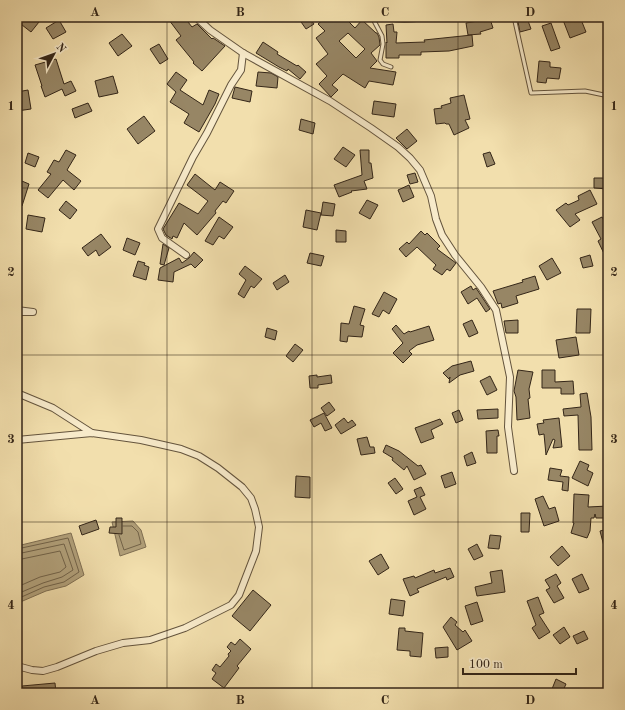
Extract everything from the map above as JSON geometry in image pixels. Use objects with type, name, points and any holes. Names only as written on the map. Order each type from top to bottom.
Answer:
[{"type":"street","points":[[196,17],[210,30],[243,53],[330,101],[371,128],[398,147],[420,170],[431,196],[436,219],[442,235],[455,255],[481,287],[496,310],[510,377],[508,427],[514,471]]},
{"type":"street","points":[[388,17],[410,20],[425,17]]},
{"type":"street","points":[[186,255],[162,238],[158,229],[193,157],[231,85],[241,70],[243,53]]},
{"type":"street","points":[[17,393],[53,408],[92,432]]},
{"type":"street","points":[[17,440],[92,432],[141,440],[181,449],[199,456],[218,468],[242,487],[251,498],[259,527],[256,551],[239,595],[231,605],[186,628],[150,640],[123,643],[96,651],[57,667],[43,671],[17,666]]},
{"type":"lane","points":[[372,17],[382,36],[383,44],[380,60],[383,64],[391,67]]},
{"type":"lane","points":[[514,17],[531,94],[585,91],[604,95]]},
{"type":"water","points":[[133,521],[141,530],[146,547],[120,556],[112,522]]},
{"type":"water","points":[[71,533],[84,575],[66,586],[46,591],[18,603],[17,546]]},
{"type":"building","points":[[17,17],[43,17],[31,32],[17,21]]},
{"type":"building","points":[[173,17],[184,17],[192,27],[197,24],[212,39],[213,38],[225,46],[202,71],[193,63],[194,62],[176,40],[181,36],[169,20]]},
{"type":"building","points":[[302,17],[309,17],[314,24],[306,29],[299,19]]},
{"type":"building","points":[[326,17],[344,17],[355,28],[362,20],[377,33],[379,37],[380,45],[371,53],[377,61],[370,68],[396,72],[393,85],[369,81],[365,88],[343,74],[332,85],[338,90],[331,97],[319,84],[327,76],[316,64],[328,54],[316,38],[325,31],[318,24]],"holes":[[[348,33],[365,49],[356,58],[339,41]]]},
{"type":"building","points":[[517,17],[521,17],[522,20],[527,18],[531,29],[520,32]]},
{"type":"building","points":[[571,17],[580,17],[586,32],[570,38],[563,20]]},
{"type":"building","points":[[490,19],[493,28],[480,32],[481,34],[468,35],[466,23]]},
{"type":"building","points":[[59,20],[66,32],[53,39],[46,28]]},
{"type":"building","points":[[551,23],[560,48],[551,51],[542,26]]},
{"type":"building","points":[[393,24],[394,32],[397,32],[396,43],[425,42],[424,40],[472,35],[473,46],[449,51],[421,52],[421,55],[399,55],[399,58],[386,58],[386,25]]},
{"type":"building","points":[[122,34],[132,46],[118,56],[109,43]]},
{"type":"building","points":[[263,42],[278,52],[277,54],[297,66],[298,65],[306,72],[300,79],[288,69],[287,71],[279,67],[256,53]]},
{"type":"building","points":[[159,44],[168,59],[160,64],[150,49]]},
{"type":"building","points":[[56,59],[64,84],[71,81],[76,91],[65,96],[62,89],[45,97],[35,65]]},
{"type":"building","points":[[539,61],[550,62],[550,67],[561,68],[559,79],[547,78],[546,83],[537,82]]},
{"type":"building","points":[[176,72],[187,80],[180,90],[203,105],[209,90],[219,94],[199,132],[184,123],[189,114],[170,102],[176,92],[167,84]]},
{"type":"building","points":[[258,72],[271,73],[278,77],[277,88],[256,86]]},
{"type":"building","points":[[113,76],[118,93],[99,97],[95,81]]},
{"type":"building","points":[[235,87],[252,91],[250,102],[232,98]]},
{"type":"building","points":[[28,90],[31,109],[17,111],[17,92]]},
{"type":"building","points":[[464,95],[470,119],[465,120],[469,128],[454,135],[449,124],[436,124],[434,109],[442,108],[441,106],[451,103],[450,98]]},
{"type":"building","points":[[374,101],[396,104],[394,117],[372,114]]},
{"type":"building","points":[[88,103],[92,111],[75,118],[72,109]]},
{"type":"building","points":[[144,116],[155,131],[138,144],[127,129]]},
{"type":"building","points":[[301,119],[315,123],[313,134],[299,130]]},
{"type":"building","points":[[407,129],[417,141],[407,149],[396,138]]},
{"type":"building","points":[[343,147],[355,155],[346,167],[334,159]]},
{"type":"building","points":[[66,150],[76,155],[67,170],[81,181],[74,190],[63,180],[48,198],[38,190],[51,174],[47,172],[54,160],[59,162]]},
{"type":"building","points":[[360,150],[369,150],[369,163],[371,163],[373,178],[364,181],[367,189],[351,191],[352,192],[339,197],[334,185],[362,175]]},
{"type":"building","points":[[490,152],[495,164],[487,167],[483,154]]},
{"type":"building","points":[[28,153],[39,157],[35,167],[25,163]]},
{"type":"building","points":[[415,173],[418,182],[410,184],[407,175]]},
{"type":"building","points":[[195,174],[215,190],[220,182],[234,191],[226,203],[223,201],[215,211],[216,213],[197,235],[184,223],[177,238],[173,236],[172,239],[166,235],[163,229],[179,203],[198,214],[208,201],[187,185]]},
{"type":"building","points":[[594,178],[608,178],[608,189],[594,188]]},
{"type":"building","points":[[17,179],[29,184],[22,206],[17,204]]},
{"type":"building","points":[[409,185],[414,197],[403,202],[398,190]]},
{"type":"building","points":[[590,190],[597,204],[575,214],[580,220],[570,227],[556,210],[566,203],[568,205],[579,200],[578,196]]},
{"type":"building","points":[[367,200],[378,205],[370,219],[359,213]]},
{"type":"building","points":[[66,201],[77,210],[70,219],[59,210]]},
{"type":"building","points":[[323,202],[335,204],[333,216],[321,215]]},
{"type":"building","points":[[306,210],[321,213],[317,230],[303,227]]},
{"type":"building","points":[[28,215],[45,218],[42,232],[26,229]]},
{"type":"building","points":[[219,217],[233,227],[224,239],[219,236],[213,245],[205,241]]},
{"type":"building","points":[[602,217],[606,224],[608,223],[608,262],[598,241],[601,239],[592,222]]},
{"type":"building","points":[[336,230],[346,231],[346,242],[336,242]]},
{"type":"building","points":[[421,231],[425,235],[427,233],[440,246],[437,249],[456,263],[450,271],[447,269],[442,275],[433,269],[436,265],[417,247],[406,257],[399,249],[407,242],[409,244]]},
{"type":"building","points":[[101,234],[111,247],[99,256],[96,250],[88,256],[82,248]]},
{"type":"building","points":[[127,238],[140,243],[135,255],[123,250]]},
{"type":"building","points":[[163,244],[169,248],[164,265],[160,264]]},
{"type":"building","points":[[194,252],[203,260],[195,268],[191,264],[174,272],[173,282],[158,280],[160,268],[179,258],[182,263]]},
{"type":"building","points":[[310,253],[324,256],[321,266],[307,263]]},
{"type":"building","points":[[590,255],[593,266],[583,268],[580,258]]},
{"type":"building","points":[[552,258],[561,273],[547,280],[539,266]]},
{"type":"building","points":[[138,261],[145,263],[144,265],[149,267],[146,280],[133,276]]},
{"type":"building","points":[[245,266],[262,279],[254,288],[251,286],[244,298],[238,294],[246,280],[239,274]]},
{"type":"building","points":[[285,275],[289,282],[277,290],[273,283]]},
{"type":"building","points":[[535,276],[539,289],[516,296],[518,303],[502,308],[501,303],[498,304],[493,291],[523,282],[522,280]]},
{"type":"building","points":[[471,286],[473,290],[476,288],[490,309],[486,312],[477,298],[468,304],[461,292]]},
{"type":"building","points":[[384,292],[397,299],[389,314],[383,310],[379,317],[372,314]]},
{"type":"building","points":[[354,306],[365,309],[360,325],[364,326],[362,337],[348,336],[347,342],[340,341],[341,323],[349,324]]},
{"type":"building","points":[[577,309],[591,309],[590,333],[576,333]]},
{"type":"building","points":[[472,320],[478,333],[469,337],[463,324]]},
{"type":"building","points":[[518,320],[518,333],[506,333],[504,321]]},
{"type":"building","points":[[396,325],[404,334],[409,331],[410,332],[429,326],[434,340],[417,345],[409,351],[412,354],[403,363],[393,353],[403,343],[392,329]]},
{"type":"building","points":[[267,328],[277,331],[275,340],[265,337]]},
{"type":"building","points":[[576,337],[579,355],[559,358],[556,340]]},
{"type":"building","points":[[295,344],[303,350],[293,362],[286,356]]},
{"type":"building","points":[[471,361],[474,371],[460,375],[449,383],[450,377],[449,379],[443,373],[452,366]]},
{"type":"building","points":[[518,370],[533,372],[529,389],[530,398],[528,399],[530,418],[517,420],[516,397],[514,391]]},
{"type":"building","points":[[542,370],[555,370],[555,382],[573,381],[574,394],[561,394],[561,388],[542,388]]},
{"type":"building","points":[[317,375],[317,377],[331,375],[332,383],[318,385],[318,388],[310,388],[309,376]]},
{"type":"building","points":[[490,376],[497,390],[487,395],[480,381]]},
{"type":"building","points":[[587,393],[591,417],[592,450],[579,450],[578,415],[564,416],[563,409],[581,407],[580,394]]},
{"type":"building","points":[[329,402],[335,410],[327,416],[321,408]]},
{"type":"building","points":[[498,409],[498,418],[478,419],[477,410]]},
{"type":"building","points":[[459,410],[463,420],[456,423],[452,413]]},
{"type":"building","points":[[324,413],[332,428],[325,431],[321,423],[314,427],[310,420]]},
{"type":"building","points":[[344,418],[348,423],[352,420],[356,425],[341,434],[335,425]]},
{"type":"building","points":[[559,418],[562,447],[553,448],[555,440],[553,439],[546,455],[544,434],[539,435],[537,424],[544,423],[543,420]]},
{"type":"building","points":[[440,419],[443,424],[431,430],[434,438],[421,443],[415,428]]},
{"type":"building","points":[[498,430],[499,436],[497,436],[497,453],[487,453],[486,431]]},
{"type":"building","points":[[367,437],[370,447],[374,447],[375,453],[361,455],[357,439]]},
{"type":"building","points":[[386,445],[399,451],[418,466],[421,465],[426,474],[414,480],[407,466],[404,470],[392,460],[393,458],[383,452]]},
{"type":"building","points":[[472,452],[476,463],[467,466],[464,456]]},
{"type":"building","points":[[580,461],[589,465],[587,470],[593,473],[588,486],[572,478]]},
{"type":"building","points":[[550,468],[562,470],[560,476],[569,477],[568,491],[562,490],[563,482],[548,480]]},
{"type":"building","points":[[452,472],[456,484],[445,488],[441,476]]},
{"type":"building","points":[[296,476],[310,477],[310,498],[295,497]]},
{"type":"building","points":[[395,478],[403,489],[396,494],[388,483]]},
{"type":"building","points":[[421,487],[425,495],[420,497],[426,509],[414,515],[408,501],[417,497],[414,490]]},
{"type":"building","points":[[574,494],[589,495],[588,507],[608,506],[608,518],[596,518],[595,514],[594,518],[591,518],[590,531],[587,538],[571,533],[574,523]]},
{"type":"building","points":[[543,496],[549,509],[555,507],[559,521],[544,526],[535,499]]},
{"type":"building","points":[[521,513],[530,513],[529,532],[521,532]]},
{"type":"building","points":[[116,518],[122,518],[122,534],[109,533],[110,527],[116,527]]},
{"type":"building","points":[[96,520],[99,529],[82,535],[79,526]]},
{"type":"building","points":[[608,529],[608,554],[606,554],[600,531]]},
{"type":"building","points":[[490,535],[501,536],[499,549],[488,548]]},
{"type":"building","points":[[477,544],[483,556],[474,560],[468,549]]},
{"type":"building","points":[[562,546],[570,556],[558,566],[550,557]]},
{"type":"building","points":[[381,554],[389,568],[378,575],[369,561]]},
{"type":"building","points":[[450,568],[454,577],[447,580],[446,577],[417,589],[419,592],[410,596],[403,579],[414,576],[415,578],[434,570],[435,573]]},
{"type":"building","points":[[502,570],[505,592],[477,596],[475,587],[492,583],[490,572]]},
{"type":"building","points":[[556,574],[561,583],[557,586],[564,598],[554,603],[546,590],[550,588],[545,580]]},
{"type":"building","points":[[582,574],[589,589],[579,593],[572,579]]},
{"type":"building","points":[[253,590],[271,605],[250,631],[232,616]]},
{"type":"building","points":[[538,597],[544,613],[539,615],[550,632],[539,639],[532,628],[536,625],[527,601]]},
{"type":"building","points":[[391,599],[405,601],[403,616],[389,614]]},
{"type":"building","points":[[477,602],[483,621],[471,625],[465,606]]},
{"type":"building","points":[[451,617],[457,622],[455,625],[463,632],[465,630],[472,641],[457,650],[443,627]]},
{"type":"building","points":[[564,627],[570,637],[560,644],[553,635]]},
{"type":"building","points":[[399,628],[405,628],[405,631],[423,633],[421,657],[410,656],[410,651],[397,650]]},
{"type":"building","points":[[584,631],[588,639],[577,644],[573,636]]},
{"type":"building","points":[[240,639],[251,649],[237,666],[239,668],[224,688],[212,679],[216,673],[212,670],[216,664],[220,667],[229,656],[228,654],[231,651],[227,647],[231,642],[235,645]]},
{"type":"building","points":[[448,647],[448,657],[436,658],[435,648]]},
{"type":"building","points":[[556,679],[566,684],[562,693],[552,689]]},
{"type":"building","points":[[55,683],[56,693],[23,693],[22,686]]}]
